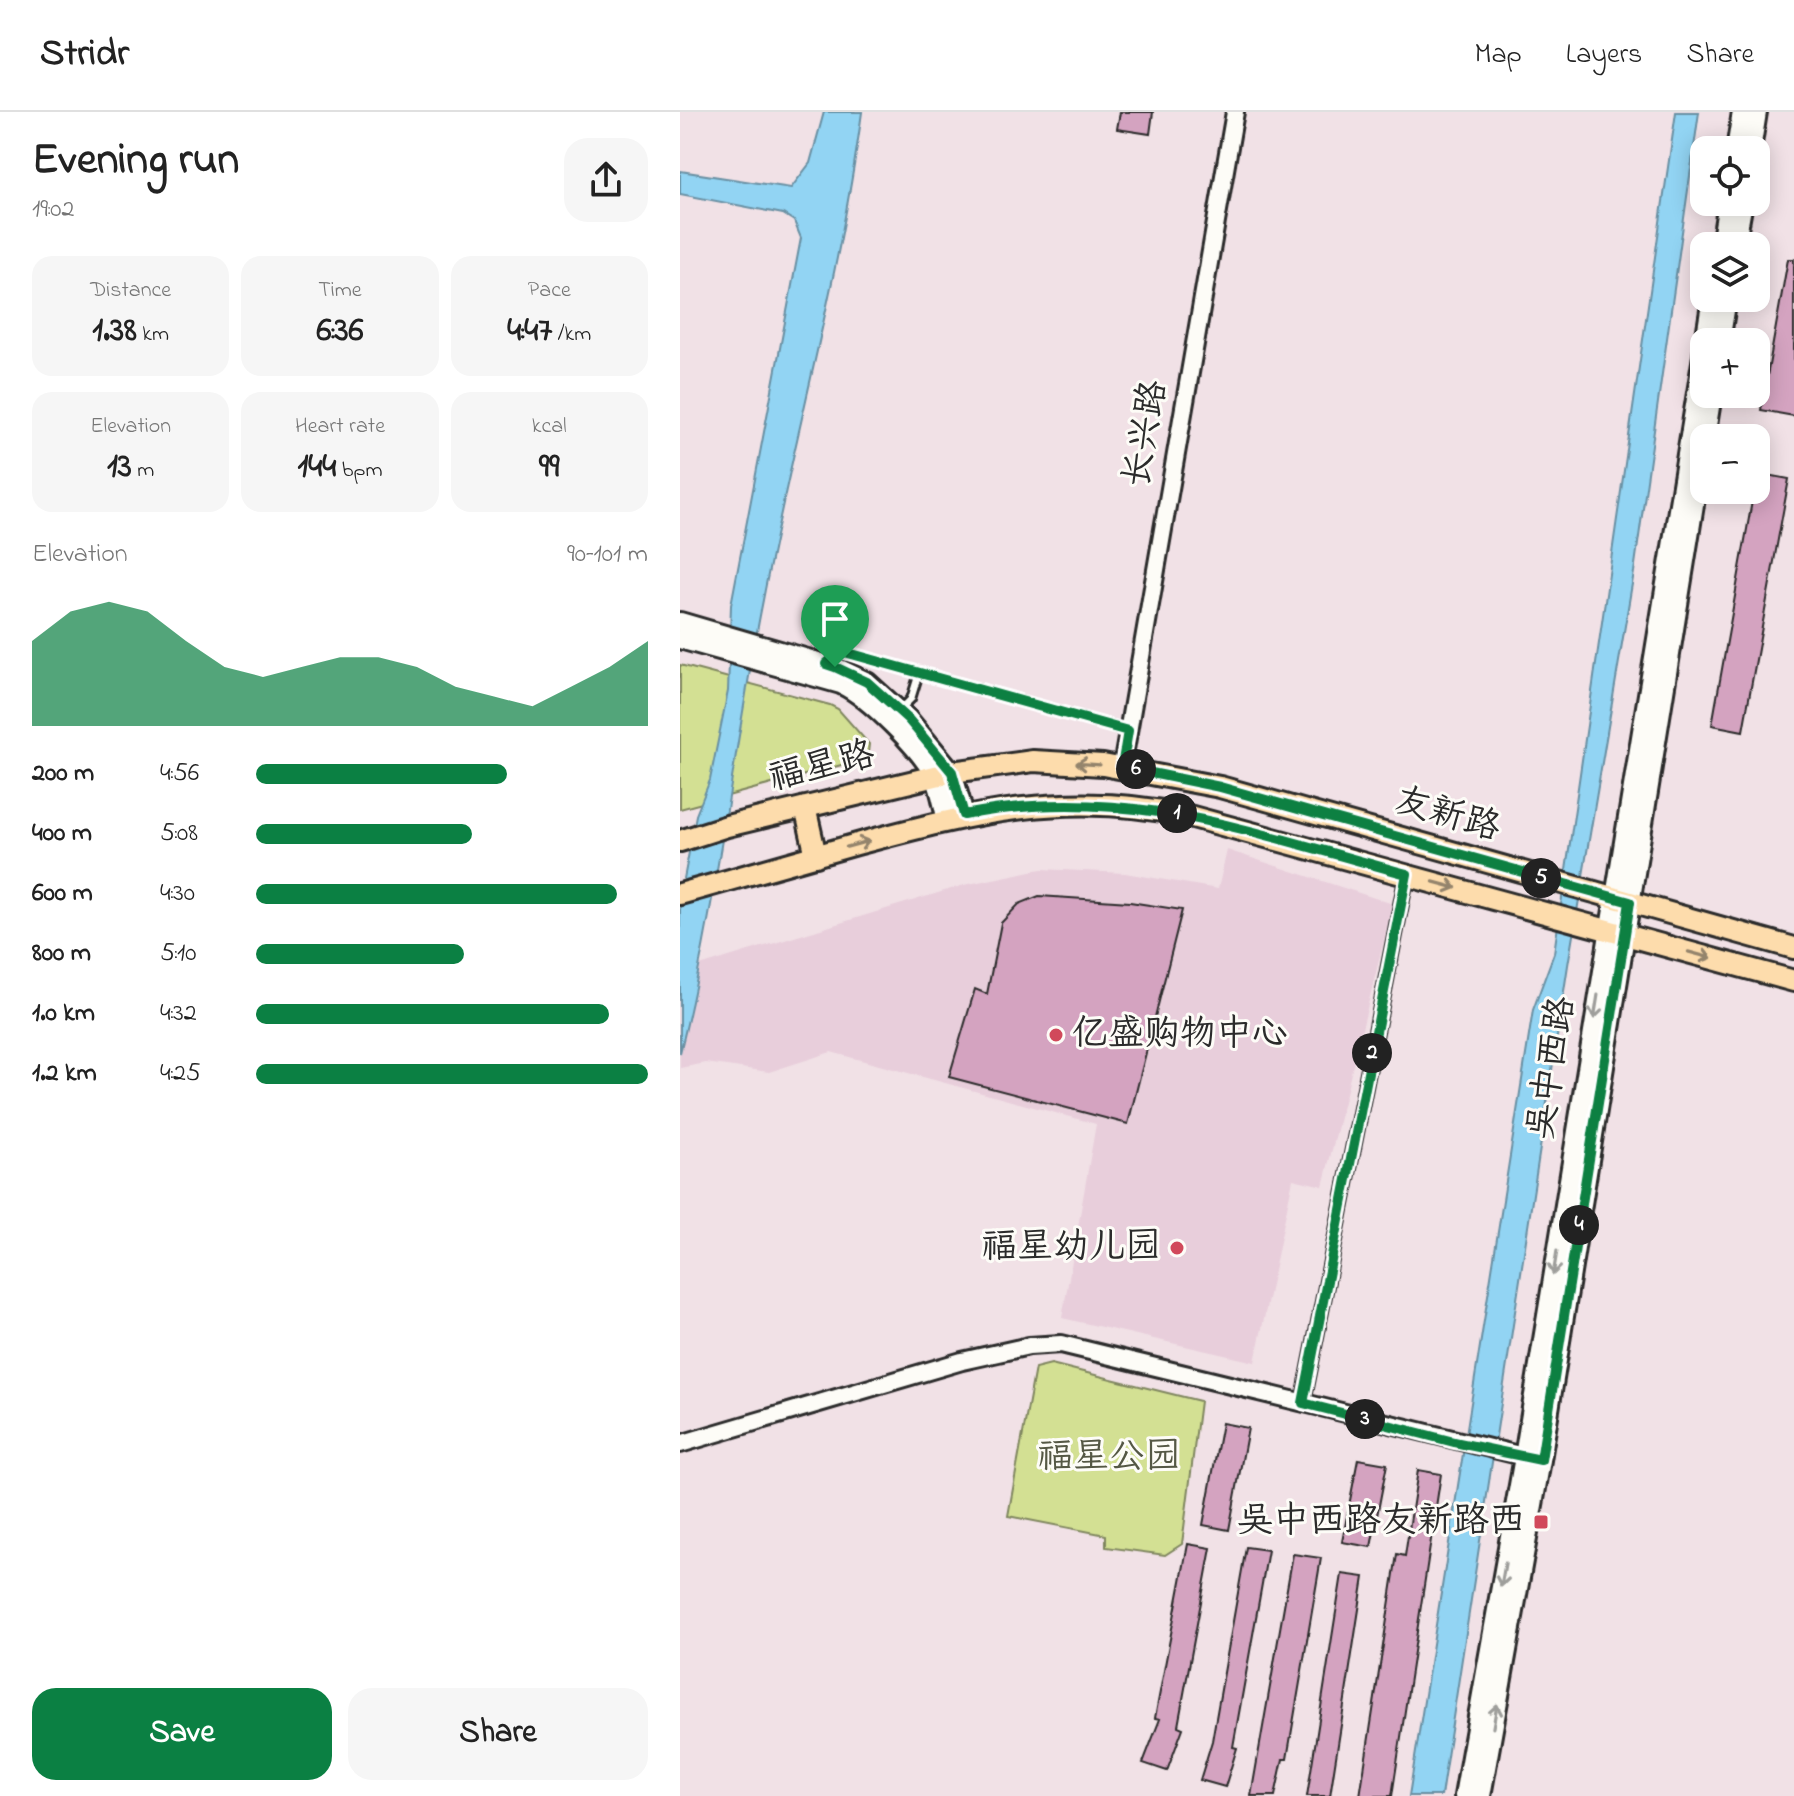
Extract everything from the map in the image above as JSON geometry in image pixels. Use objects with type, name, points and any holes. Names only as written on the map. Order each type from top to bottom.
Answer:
[{"type":"main road","points":[[1738,136],[1742,112]]},
{"type":"main road","points":[[1753,136],[1757,112]]},
{"type":"main road","name":"吴中西路","points":[[1623,900],[1695,408]]},
{"type":"main road","name":"吴中西路","points":[[1475,1795],[1533,1458],[1616,932],[1693,504]]},
{"type":"main road","points":[[680,622],[714,640],[826,664],[867,682],[900,711],[943,774],[955,818],[680,894]]},
{"type":"main road","points":[[680,639],[714,640]]},
{"type":"main road","points":[[759,652],[858,693],[943,774]]},
{"type":"main road","name":"福星路","points":[[682,841],[727,826],[943,774],[1033,761],[1122,767],[1220,787]]},
{"type":"main road","name":"友新路","points":[[1220,787],[1794,948]]},
{"type":"main road","name":"友新路","points":[[955,818],[1041,804],[1091,803],[1176,813],[1794,981]]},
{"type":"main road","points":[[805,807],[816,856]]},
{"type":"street","name":"长兴路","points":[[1122,767],[1235,112]]},
{"type":"street","points":[[1303,1403],[1407,874]]},
{"type":"street","points":[[680,1444],[962,1361],[1029,1346],[1061,1344],[1454,1442],[1533,1458]]},
{"type":"lane","points":[[826,664],[841,651],[1128,731]]},
{"type":"lane","points":[[900,711],[911,699],[919,673]]},
{"type":"shaded area","points":[[1227,850],[1393,904],[1323,1186],[1293,1179],[1255,1362],[1062,1318],[1096,1124],[831,1052],[769,1072],[706,1063],[680,1068],[680,972],[964,885],[1041,869],[1125,873],[1218,889]]},
{"type":"green space","points":[[680,665],[830,705],[838,709],[869,744],[868,753],[856,761],[680,809]]},
{"type":"green space","name":"福星公园","points":[[1051,1364],[1200,1401],[1182,1544],[1165,1555],[1106,1547],[1106,1535],[1008,1516],[1035,1368]]},
{"type":"water","points":[[824,112],[862,112],[842,235],[763,600],[715,884],[680,1053],[680,900],[696,815],[710,780],[728,691],[731,605],[801,238],[794,221],[783,214],[680,194],[680,171],[791,188],[810,163]]},
{"type":"water","points":[[1676,112],[1699,112],[1696,136],[1690,136],[1690,176],[1634,572],[1568,965],[1441,1796],[1409,1796],[1533,1010],[1554,953]]},
{"type":"building","points":[[1120,112],[1153,112],[1150,134],[1117,129]]},
{"type":"building","points":[[1788,259],[1794,259],[1794,416],[1761,410],[1770,408],[1770,360]]},
{"type":"building","points":[[1770,475],[1789,479],[1743,731],[1712,725],[1751,504],[1770,504]]},
{"type":"building","name":"亿盛购物中心","points":[[1039,896],[1130,902],[1182,910],[1128,1124],[949,1077],[975,989],[987,994],[1001,923],[1019,904]]},
{"type":"building","points":[[1222,1423],[1248,1428],[1229,1530],[1203,1525]]},
{"type":"building","points":[[1358,1459],[1387,1464],[1371,1547],[1342,1542]]},
{"type":"building","points":[[1418,1470],[1441,1474],[1392,1796],[1360,1796],[1397,1554],[1405,1556]]},
{"type":"building","points":[[1188,1544],[1211,1548],[1178,1726],[1183,1728],[1167,1771],[1143,1763],[1160,1719],[1155,1718]]},
{"type":"building","points":[[1246,1547],[1268,1550],[1233,1747],[1237,1748],[1225,1787],[1200,1780],[1212,1741]]},
{"type":"building","points":[[1293,1554],[1321,1558],[1287,1759],[1283,1759],[1275,1796],[1251,1796]]},
{"type":"building","points":[[1342,1574],[1364,1577],[1330,1796],[1307,1796]]},
{"type":"place","name":"亿盛购物中心","points":[[1056,1035]]},
{"type":"place","name":"福星幼儿园","points":[[1177,1248]]},
{"type":"place","name":"吴中西路友新路西","points":[[1541,1522]]},
{"type":"route","points":[[841,651],[1128,731],[1122,767],[1220,787],[1630,902],[1541,1460],[1454,1442],[1303,1403],[1407,874],[1189,816],[1149,809],[1071,803],[1012,807],[964,815],[952,772],[908,719],[877,689],[835,667],[826,664],[841,651]]}]
